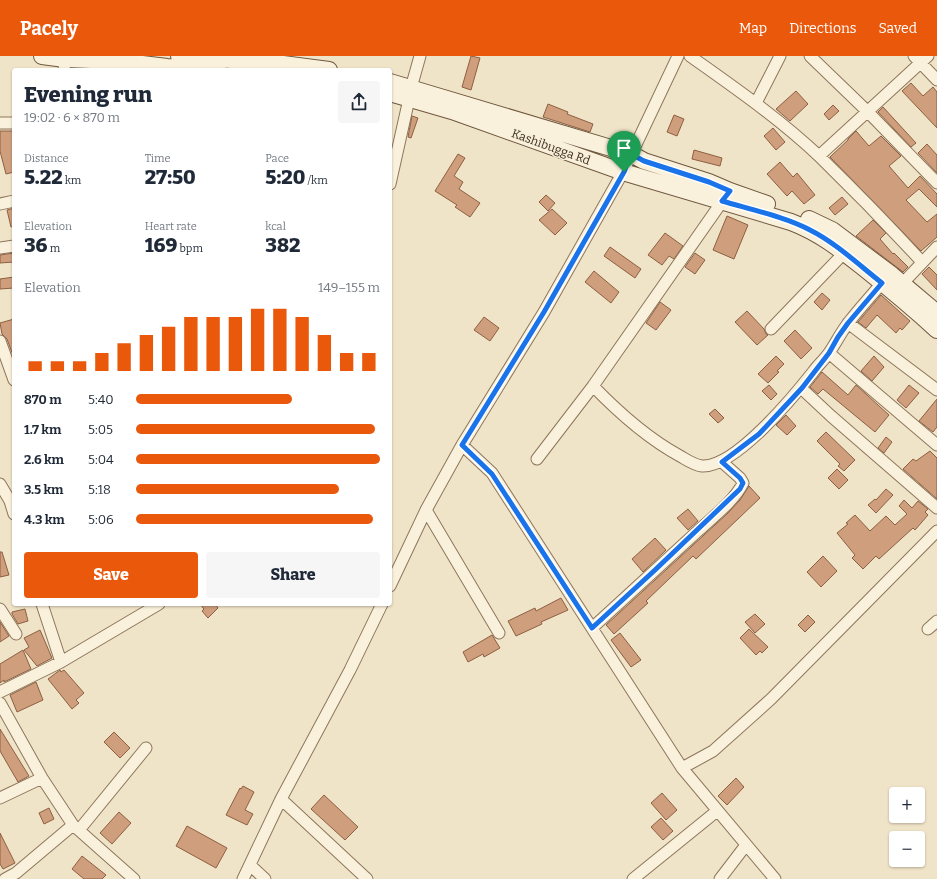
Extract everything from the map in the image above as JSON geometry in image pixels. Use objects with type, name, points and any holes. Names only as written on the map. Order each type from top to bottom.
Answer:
[{"type":"main road","points":[[42,56],[64,65],[84,58],[201,68]]},
{"type":"main road","points":[[180,56],[254,58],[316,68]]},
{"type":"main road","name":"Kashibugga Rd","points":[[392,83],[410,93],[452,111],[624,172],[801,215],[832,230],[892,275],[937,313]]},
{"type":"main road","name":"Kashibugga Rd","points":[[392,93],[410,93],[631,154],[644,161],[709,182],[726,196],[809,229],[823,237],[910,305],[937,330]]},
{"type":"street","points":[[392,175],[410,93],[420,56]]},
{"type":"street","points":[[392,582],[426,510],[462,445],[544,312],[624,172],[631,154],[678,56]]},
{"type":"street","points":[[690,56],[756,103],[819,156],[922,262]]},
{"type":"street","points":[[756,103],[780,56]]},
{"type":"street","points":[[810,56],[868,112],[937,183]]},
{"type":"street","points":[[819,156],[868,112],[921,58],[937,80]]},
{"type":"street","points":[[0,123],[12,123]]},
{"type":"street","points":[[538,460],[593,386],[726,196]]},
{"type":"street","points":[[0,204],[12,201]]},
{"type":"street","points":[[0,248],[12,246]]},
{"type":"street","points":[[902,284],[937,247]]},
{"type":"street","points":[[770,328],[844,253]]},
{"type":"street","points":[[593,386],[636,426],[673,452],[701,466],[710,466],[722,462],[759,434],[802,388],[829,353],[848,323],[882,283]]},
{"type":"street","points":[[848,323],[937,390]]},
{"type":"street","points":[[0,341],[12,374]]},
{"type":"street","points":[[829,353],[937,445]]},
{"type":"street","points":[[802,388],[831,416],[937,508]]},
{"type":"street","points":[[462,445],[492,474],[682,768],[775,879]]},
{"type":"street","points":[[592,628],[672,555],[740,489],[743,483],[740,478],[722,462]]},
{"type":"street","points":[[0,484],[12,508]]},
{"type":"street","points":[[426,510],[500,634]]},
{"type":"street","points":[[682,768],[713,751],[771,699],[937,531]]},
{"type":"street","points":[[43,606],[61,662]]},
{"type":"street","points":[[0,692],[61,662],[156,606]]},
{"type":"street","points":[[243,879],[281,799],[350,670],[381,606]]},
{"type":"street","points":[[0,609],[16,634]]},
{"type":"street","points":[[928,629],[937,621]]},
{"type":"street","points":[[0,703],[4,720],[76,827],[134,879]]},
{"type":"street","points":[[5,879],[19,876],[76,827],[146,748]]},
{"type":"street","points":[[0,798],[42,778]]},
{"type":"street","points":[[281,799],[367,879]]},
{"type":"street","points":[[633,879],[717,811]]},
{"type":"street","points":[[720,879],[746,844]]},
{"type":"street","points":[[250,865],[265,879]]},
{"type":"building","points":[[471,56],[480,58],[471,90],[462,87]]},
{"type":"building","points":[[911,83],[923,96],[933,87],[937,92],[937,128],[902,91]]},
{"type":"building","points":[[796,91],[808,104],[790,121],[776,109]]},
{"type":"building","points":[[548,104],[568,112],[567,114],[593,124],[590,132],[543,117]]},
{"type":"building","points":[[833,105],[839,111],[829,120],[824,114]]},
{"type":"building","points":[[883,107],[916,143],[911,147],[878,112]]},
{"type":"building","points":[[674,115],[684,119],[677,136],[667,132]]},
{"type":"building","points":[[412,116],[418,118],[411,138],[408,137]]},
{"type":"building","points":[[773,128],[785,142],[776,150],[764,136]]},
{"type":"building","points":[[0,131],[12,131],[12,172],[6,174],[0,151]]},
{"type":"building","points":[[856,131],[869,146],[881,136],[901,156],[889,166],[908,188],[920,176],[937,194],[937,207],[919,189],[906,200],[927,222],[937,214],[937,237],[921,251],[830,157]]},
{"type":"building","points":[[927,144],[937,155],[937,173],[918,153]]},
{"type":"building","points":[[694,150],[722,158],[720,166],[692,159]]},
{"type":"building","points":[[458,154],[465,158],[454,176],[463,182],[459,189],[480,203],[470,217],[455,207],[457,205],[435,191]]},
{"type":"building","points":[[780,162],[793,177],[797,173],[815,195],[804,204],[792,191],[787,196],[767,174]]},
{"type":"building","points":[[546,195],[555,203],[548,211],[539,202]]},
{"type":"building","points":[[842,197],[848,204],[835,215],[829,208]]},
{"type":"building","points":[[12,209],[11,227],[7,210]]},
{"type":"building","points":[[552,209],[567,223],[555,235],[539,220]]},
{"type":"building","points":[[727,216],[748,225],[734,259],[713,250]]},
{"type":"building","points":[[873,220],[886,233],[880,239],[893,254],[894,253],[908,267],[903,272],[856,236]]},
{"type":"building","points":[[665,233],[683,246],[674,259],[669,256],[662,265],[648,255]]},
{"type":"building","points":[[610,247],[641,269],[635,278],[604,256]]},
{"type":"building","points":[[12,253],[12,262],[0,263],[0,255]]},
{"type":"building","points":[[695,253],[705,260],[695,274],[685,267]]},
{"type":"building","points":[[929,267],[937,275],[937,290],[922,274]]},
{"type":"building","points":[[594,271],[619,292],[611,303],[585,282]]},
{"type":"building","points":[[12,277],[12,288],[0,289],[0,279]]},
{"type":"building","points":[[822,293],[830,300],[822,310],[814,302]]},
{"type":"building","points":[[881,295],[910,321],[902,330],[900,328],[896,333],[877,315],[866,328],[858,322]]},
{"type":"building","points":[[660,302],[671,310],[656,330],[646,323]]},
{"type":"building","points":[[747,311],[768,335],[757,345],[735,322]]},
{"type":"building","points":[[484,317],[499,328],[490,341],[474,330]]},
{"type":"building","points":[[12,320],[12,353],[7,339],[2,334],[0,323]]},
{"type":"building","points":[[795,330],[812,348],[801,359],[784,341]]},
{"type":"building","points":[[776,356],[784,364],[777,371],[779,372],[768,383],[758,374]]},
{"type":"building","points":[[874,356],[884,367],[872,381],[861,371]]},
{"type":"building","points":[[822,372],[848,395],[856,385],[889,415],[875,432],[823,389],[818,394],[810,387]]},
{"type":"building","points":[[769,385],[777,394],[771,400],[762,391]]},
{"type":"building","points":[[909,385],[919,393],[906,408],[897,400]]},
{"type":"building","points":[[937,399],[937,427],[933,432],[919,421]]},
{"type":"building","points":[[715,409],[724,418],[718,423],[709,414]]},
{"type":"building","points":[[786,415],[796,426],[787,435],[776,425]]},
{"type":"building","points":[[826,432],[855,460],[844,471],[838,466],[840,464],[817,441]]},
{"type":"building","points":[[886,437],[892,442],[884,453],[878,448]]},
{"type":"building","points":[[930,451],[937,458],[937,499],[903,469],[913,459],[916,461]]},
{"type":"building","points":[[837,469],[848,480],[839,489],[828,478]]},
{"type":"building","points":[[749,486],[760,498],[696,559],[693,556],[646,601],[648,603],[614,634],[606,625],[728,513],[740,500]]},
{"type":"building","points":[[886,489],[893,495],[876,513],[868,505],[875,499],[876,500]]},
{"type":"building","points":[[904,500],[912,508],[918,501],[928,509],[925,512],[928,515],[915,530],[913,528],[879,559],[876,556],[863,569],[852,558],[855,555],[837,533],[848,524],[846,523],[855,515],[870,531],[886,516],[895,525],[907,514],[899,506]]},
{"type":"building","points":[[688,509],[698,521],[688,530],[677,518]]},
{"type":"building","points":[[655,538],[666,550],[643,572],[632,559]]},
{"type":"building","points":[[0,552],[2,552],[9,575],[0,577]]},
{"type":"building","points":[[823,556],[837,571],[821,587],[807,572]]},
{"type":"building","points":[[561,598],[568,610],[541,622],[542,624],[516,636],[508,621],[535,608],[536,611]]},
{"type":"building","points":[[202,606],[216,606],[218,608],[208,618],[202,611],[204,609]]},
{"type":"building","points":[[25,609],[28,621],[18,624],[12,612]]},
{"type":"building","points":[[755,614],[765,624],[755,633],[745,622]]},
{"type":"building","points":[[808,615],[815,622],[805,632],[798,625]]},
{"type":"building","points":[[0,622],[9,636],[0,642]]},
{"type":"building","points":[[749,629],[768,647],[762,653],[760,651],[756,655],[740,638]]},
{"type":"building","points":[[40,630],[52,658],[37,666],[24,650],[29,647],[24,638]]},
{"type":"building","points":[[620,633],[641,660],[631,667],[611,640]]},
{"type":"building","points":[[492,635],[500,648],[484,657],[483,654],[468,662],[463,652]]},
{"type":"building","points":[[23,650],[31,669],[0,683],[0,664]]},
{"type":"building","points":[[60,670],[61,672],[64,670],[84,693],[76,700],[79,703],[72,709],[48,679]]},
{"type":"building","points":[[36,682],[43,700],[17,712],[10,695]]},
{"type":"building","points":[[0,729],[29,776],[18,782],[0,751]]},
{"type":"building","points":[[114,732],[130,748],[120,758],[104,742]]},
{"type":"building","points":[[736,778],[744,787],[727,805],[718,796]]},
{"type":"building","points":[[243,786],[254,792],[245,810],[253,814],[247,825],[226,815],[240,788],[241,789]]},
{"type":"building","points":[[662,793],[677,810],[666,820],[651,803]]},
{"type":"building","points":[[324,795],[358,827],[345,840],[311,809]]},
{"type":"building","points":[[49,808],[54,819],[44,824],[39,813]]},
{"type":"building","points":[[119,812],[131,823],[112,844],[100,833]]},
{"type":"building","points":[[661,818],[673,831],[663,840],[651,827]]},
{"type":"building","points":[[187,826],[227,848],[216,868],[176,846]]},
{"type":"building","points":[[0,833],[15,863],[3,869],[0,864]]},
{"type":"building","points":[[82,856],[106,875],[102,879],[84,879],[72,869]]},
{"type":"route","points":[[631,154],[644,161],[709,182],[730,191],[722,201],[809,229],[823,237],[882,283],[848,323],[829,353],[812,373],[802,388],[759,434],[722,462],[740,478],[743,483],[740,489],[721,509],[592,628],[492,474],[462,445],[544,312],[624,172],[631,154]]}]
